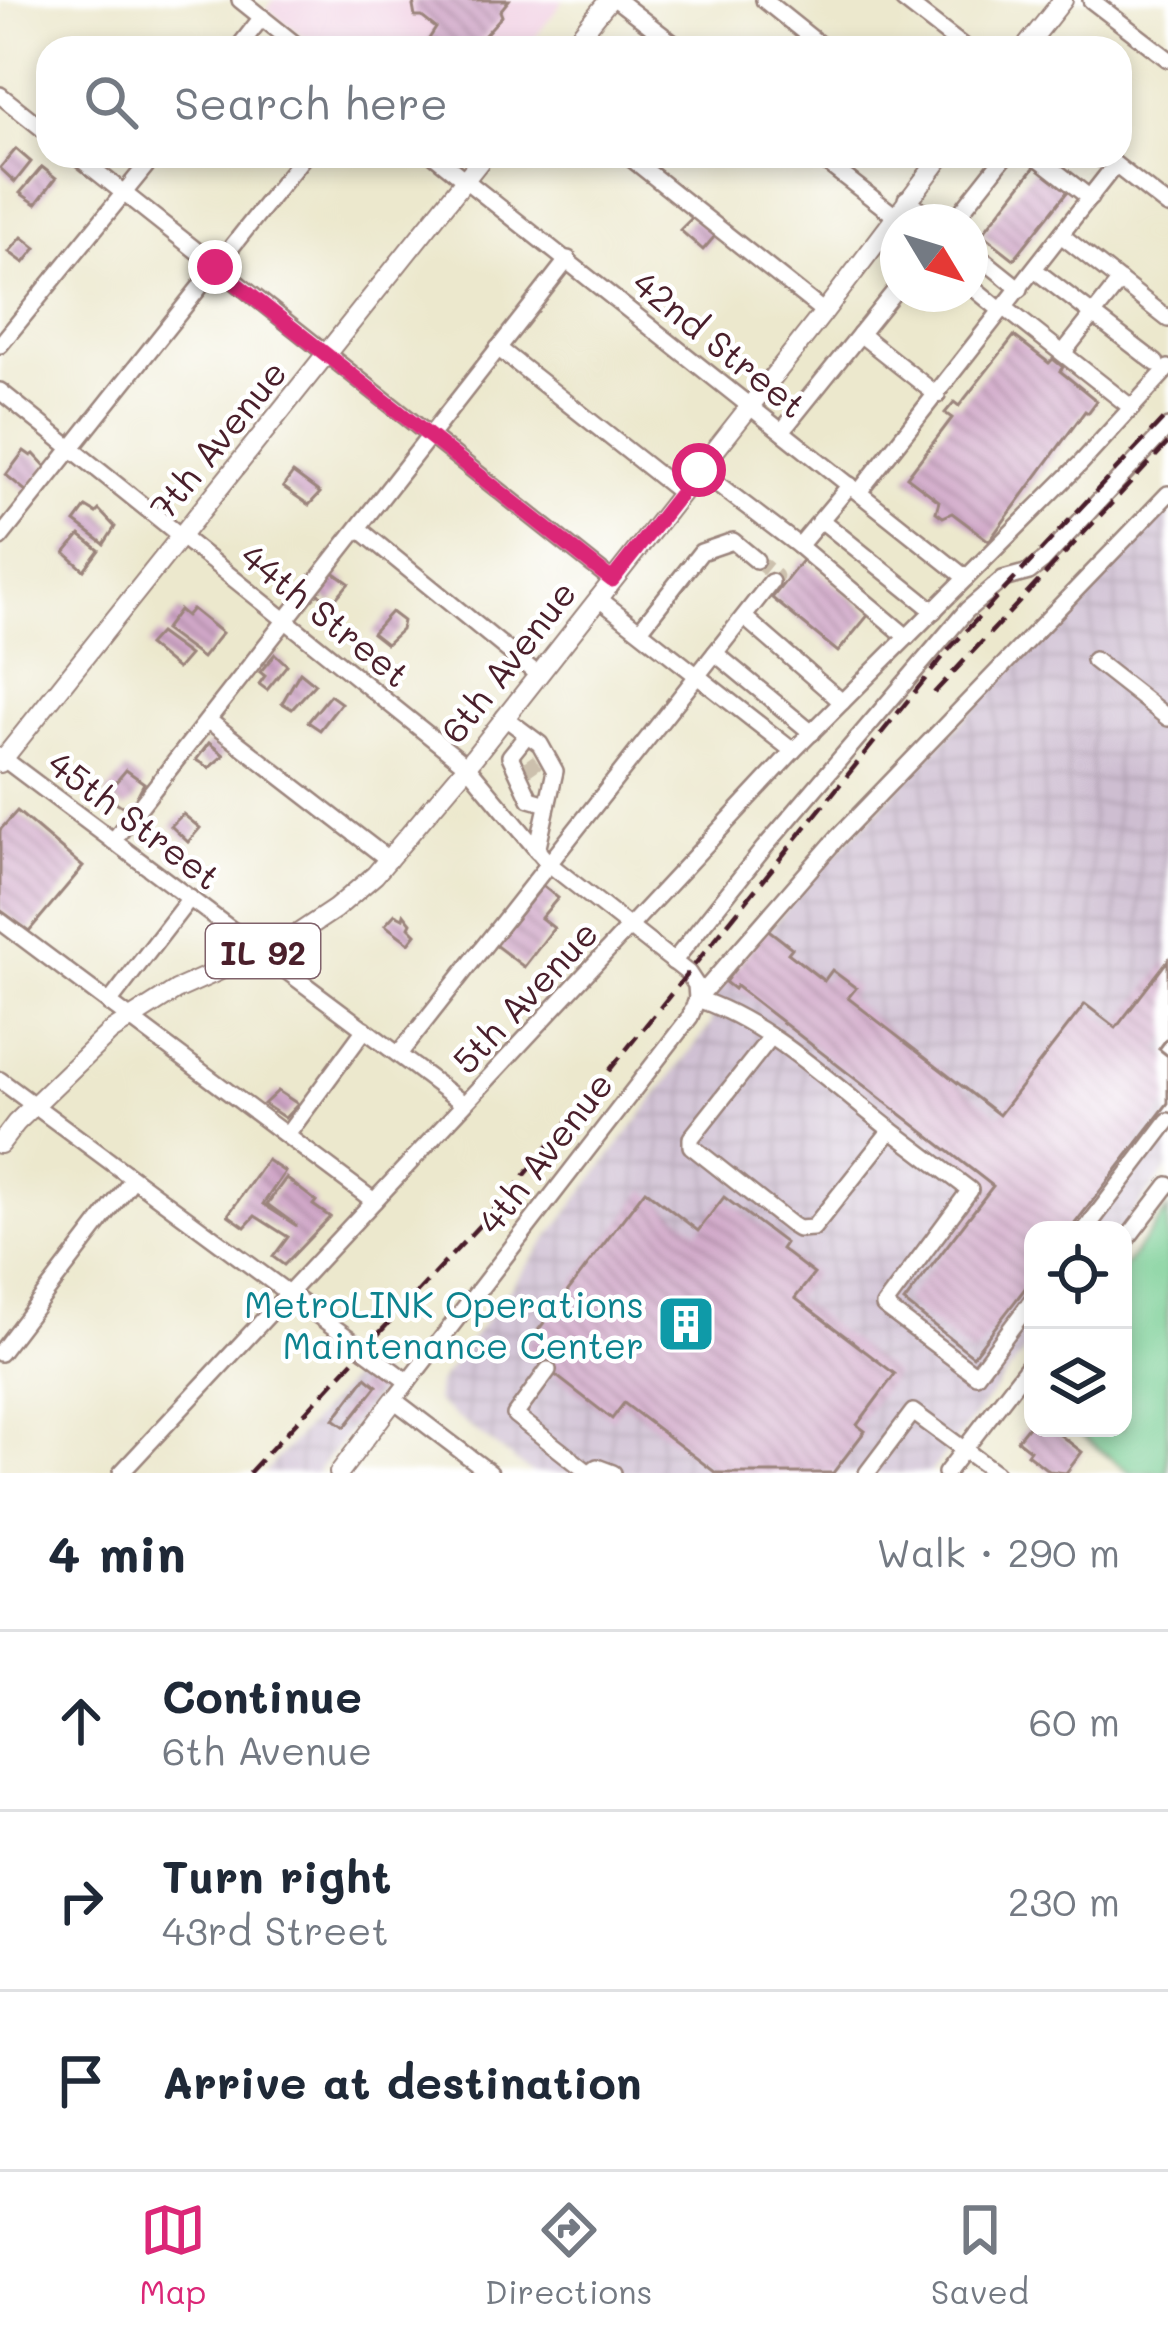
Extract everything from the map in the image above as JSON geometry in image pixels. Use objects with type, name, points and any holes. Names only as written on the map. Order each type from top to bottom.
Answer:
[{"type":"main road","points":[[581,36],[613,0]]},
{"type":"main road","points":[[1034,36],[1063,0]]},
{"type":"main road","name":"7th Avenue","points":[[1,759],[474,168]]},
{"type":"main road","name":"6th Avenue","points":[[902,204],[931,168]]},
{"type":"main road","name":"6th Avenue","points":[[35,1106],[91,1048],[129,1019],[176,990],[290,939],[335,909],[389,860],[751,405],[880,235]]},
{"type":"main road","name":"IL 92","points":[[0,1144],[35,1106]]},
{"type":"main road","points":[[339,1473],[394,1400]]},
{"type":"street","points":[[240,0],[285,36]]},
{"type":"street","points":[[613,0],[662,36]]},
{"type":"street","points":[[764,0],[809,36]]},
{"type":"street","points":[[903,0],[950,36]]},
{"type":"street","points":[[1091,0],[1168,59]]},
{"type":"street","points":[[247,36],[262,17]]},
{"type":"street","points":[[0,95],[36,124]]},
{"type":"street","points":[[93,168],[612,580]]},
{"type":"street","points":[[0,345],[145,168]]},
{"type":"street","points":[[0,538],[294,168]]},
{"type":"street","name":"42nd Street","points":[[450,168],[966,578]]},
{"type":"street","points":[[643,168],[824,312]]},
{"type":"street","points":[[837,168],[895,204]]},
{"type":"street","points":[[967,204],[996,168]]},
{"type":"street","points":[[1051,168],[1090,198]]},
{"type":"street","points":[[799,546],[937,394],[1090,198],[1106,168]]},
{"type":"street","points":[[1120,168],[1168,206]]},
{"type":"street","points":[[1061,236],[1168,319]]},
{"type":"street","points":[[113,841],[568,260]]},
{"type":"street","points":[[988,263],[1020,289]]},
{"type":"street","points":[[1034,270],[1162,366]]},
{"type":"street","points":[[1063,353],[1120,281]]},
{"type":"street","points":[[988,300],[1005,308],[1132,408]]},
{"type":"street","points":[[782,431],[880,309]]},
{"type":"street","points":[[860,334],[937,394]]},
{"type":"street","points":[[498,348],[681,493]]},
{"type":"street","name":"5th Avenue","points":[[122,1473],[794,751],[1132,408],[1162,366]]},
{"type":"street","name":"44th Street","points":[[0,391],[467,766],[543,857],[692,979],[697,999]]},
{"type":"street","points":[[673,962],[967,610],[1004,579],[1029,572],[1043,561],[1168,427]]},
{"type":"street","points":[[699,470],[908,637]]},
{"type":"street","name":"4th Avenue","points":[[394,1400],[690,1017],[697,999],[838,837],[1168,494]]},
{"type":"street","points":[[821,520],[934,611]]},
{"type":"street","points":[[358,528],[537,674]]},
{"type":"street","points":[[640,630],[701,552],[733,542],[756,560]]},
{"type":"street","points":[[398,1054],[543,857],[771,582]]},
{"type":"street","points":[[598,598],[794,751]]},
{"type":"street","points":[[744,617],[842,702]]},
{"type":"street","points":[[715,653],[812,733]]},
{"type":"street","points":[[1094,660],[1168,718]]},
{"type":"street","points":[[504,717],[540,744],[532,765],[543,857]]},
{"type":"street","points":[[208,720],[389,860]]},
{"type":"street","points":[[527,735],[510,756],[555,771],[539,801]]},
{"type":"street","name":"45th Street","points":[[1,759],[464,1104]]},
{"type":"street","points":[[504,808],[539,801]]},
{"type":"street","points":[[109,1004],[190,898]]},
{"type":"street","points":[[0,921],[374,1201]]},
{"type":"street","points":[[697,999],[726,1007],[970,1190],[884,1306],[976,1375],[1024,1311]]},
{"type":"street","points":[[287,1135],[364,1029]]},
{"type":"street","points":[[770,1038],[692,1138],[692,1146],[771,1210],[798,1229],[813,1228],[891,1130]]},
{"type":"street","points":[[0,1080],[408,1382]]},
{"type":"street","points":[[1092,1221],[1168,1121]]},
{"type":"street","points":[[0,1353],[133,1179]]},
{"type":"street","points":[[1132,1232],[1168,1185]]},
{"type":"street","points":[[548,1370],[515,1415],[589,1473],[597,1467],[613,1473]]},
{"type":"street","points":[[946,1473],[1024,1372]]},
{"type":"street","points":[[394,1400],[490,1473]]},
{"type":"street","points":[[867,1473],[914,1412],[996,1473]]},
{"type":"shaded area","points":[[274,0],[564,0],[536,36],[303,36],[267,9]]},
{"type":"shaded area","points":[[1168,507],[1168,1168],[1127,1221],[1024,1221],[1024,1353],[930,1473],[532,1473],[436,1402],[438,1383],[711,1024],[713,996],[817,873]]},
{"type":"shaded area","points":[[365,1364],[380,1375],[383,1387],[316,1473],[264,1473]]},
{"type":"green space","points":[[1168,1209],[1168,1473],[1130,1473],[1084,1437],[1132,1437],[1132,1256]]},
{"type":"building","points":[[418,0],[509,0],[484,36],[431,36],[436,28],[415,17],[413,6]]},
{"type":"building","points":[[16,149],[31,162],[15,182],[0,168]]},
{"type":"building","points":[[41,168],[56,178],[36,204],[20,193]]},
{"type":"building","points":[[1034,168],[1042,168],[1068,191],[1014,259],[988,239],[988,226]]},
{"type":"building","points":[[692,218],[721,229],[703,250],[680,230]]},
{"type":"building","points":[[22,237],[36,248],[24,263],[9,252]]},
{"type":"building","points":[[1014,336],[1049,363],[1053,359],[1063,367],[1060,371],[1097,401],[989,541],[952,513],[943,517],[936,512],[939,501],[907,477],[952,418],[945,413],[954,402],[959,406]]},
{"type":"building","points":[[24,451],[47,468],[27,492],[6,475]]},
{"type":"building","points":[[293,473],[320,493],[309,505],[283,487]]},
{"type":"building","points":[[86,507],[99,510],[115,527],[104,544],[75,522]]},
{"type":"building","points":[[80,535],[99,550],[84,570],[65,553]]},
{"type":"building","points":[[803,559],[870,613],[838,652],[772,598]]},
{"type":"building","points":[[332,571],[349,583],[332,603],[316,592]]},
{"type":"building","points":[[192,609],[222,633],[202,658],[164,630],[179,610],[186,616]]},
{"type":"building","points":[[391,612],[403,621],[401,630],[386,644],[372,633]]},
{"type":"building","points":[[159,633],[189,655],[177,669],[148,645]]},
{"type":"building","points":[[275,654],[287,665],[267,690],[259,684],[265,676],[260,672]]},
{"type":"building","points":[[300,672],[315,684],[292,709],[282,703]]},
{"type":"building","points":[[330,695],[341,703],[320,730],[308,722]]},
{"type":"building","points":[[209,743],[224,755],[209,768],[196,760]]},
{"type":"building","points":[[126,770],[144,783],[125,808],[105,795]]},
{"type":"building","points":[[17,811],[83,867],[29,931],[0,910],[0,830]]},
{"type":"building","points":[[183,814],[200,828],[188,842],[171,826]]},
{"type":"building","points":[[543,886],[558,898],[541,918],[554,928],[524,967],[495,945]]},
{"type":"building","points":[[395,914],[403,918],[404,914],[411,923],[416,934],[409,943],[385,925]]},
{"type":"building","points":[[766,928],[792,948],[788,953],[824,981],[832,970],[856,988],[848,998],[999,1115],[1085,1004],[1116,1028],[1168,960],[1168,1037],[1159,1049],[1168,1056],[1168,1103],[1077,1221],[1024,1221],[1024,1290],[973,1356],[904,1302],[993,1186],[725,982]]},
{"type":"building","points":[[278,1091],[298,1104],[285,1118],[264,1104]]},
{"type":"building","points":[[267,1160],[285,1172],[263,1204],[297,1226],[267,1204],[286,1178],[330,1217],[284,1265],[273,1257],[288,1237],[255,1216],[245,1227],[228,1215]]},
{"type":"building","name":"MetroLINK Operations Maintenance Center","points":[[645,1190],[698,1231],[724,1197],[785,1243],[781,1249],[814,1274],[795,1298],[895,1374],[857,1425],[865,1431],[833,1473],[716,1473],[624,1403],[612,1419],[523,1350]]},
{"type":"building","points":[[366,1377],[377,1386],[345,1427],[334,1419]]},
{"type":"building","points":[[1024,1431],[1024,1437],[1063,1437],[1082,1452],[1066,1473],[1049,1471],[1017,1440]]},
{"type":"tunnel","points":[[756,560],[776,576],[771,582]]},
{"type":"tunnel","points":[[525,770],[539,760]]},
{"type":"railway","points":[[249,1473],[516,1186],[951,647],[1168,414]]},
{"type":"railway","points":[[934,693],[1168,443]]},
{"type":"place","name":"MetroLINK Operations Maintenance Center","points":[[686,1324]]},
{"type":"route","points":[[215,267],[612,580],[699,470]]}]
